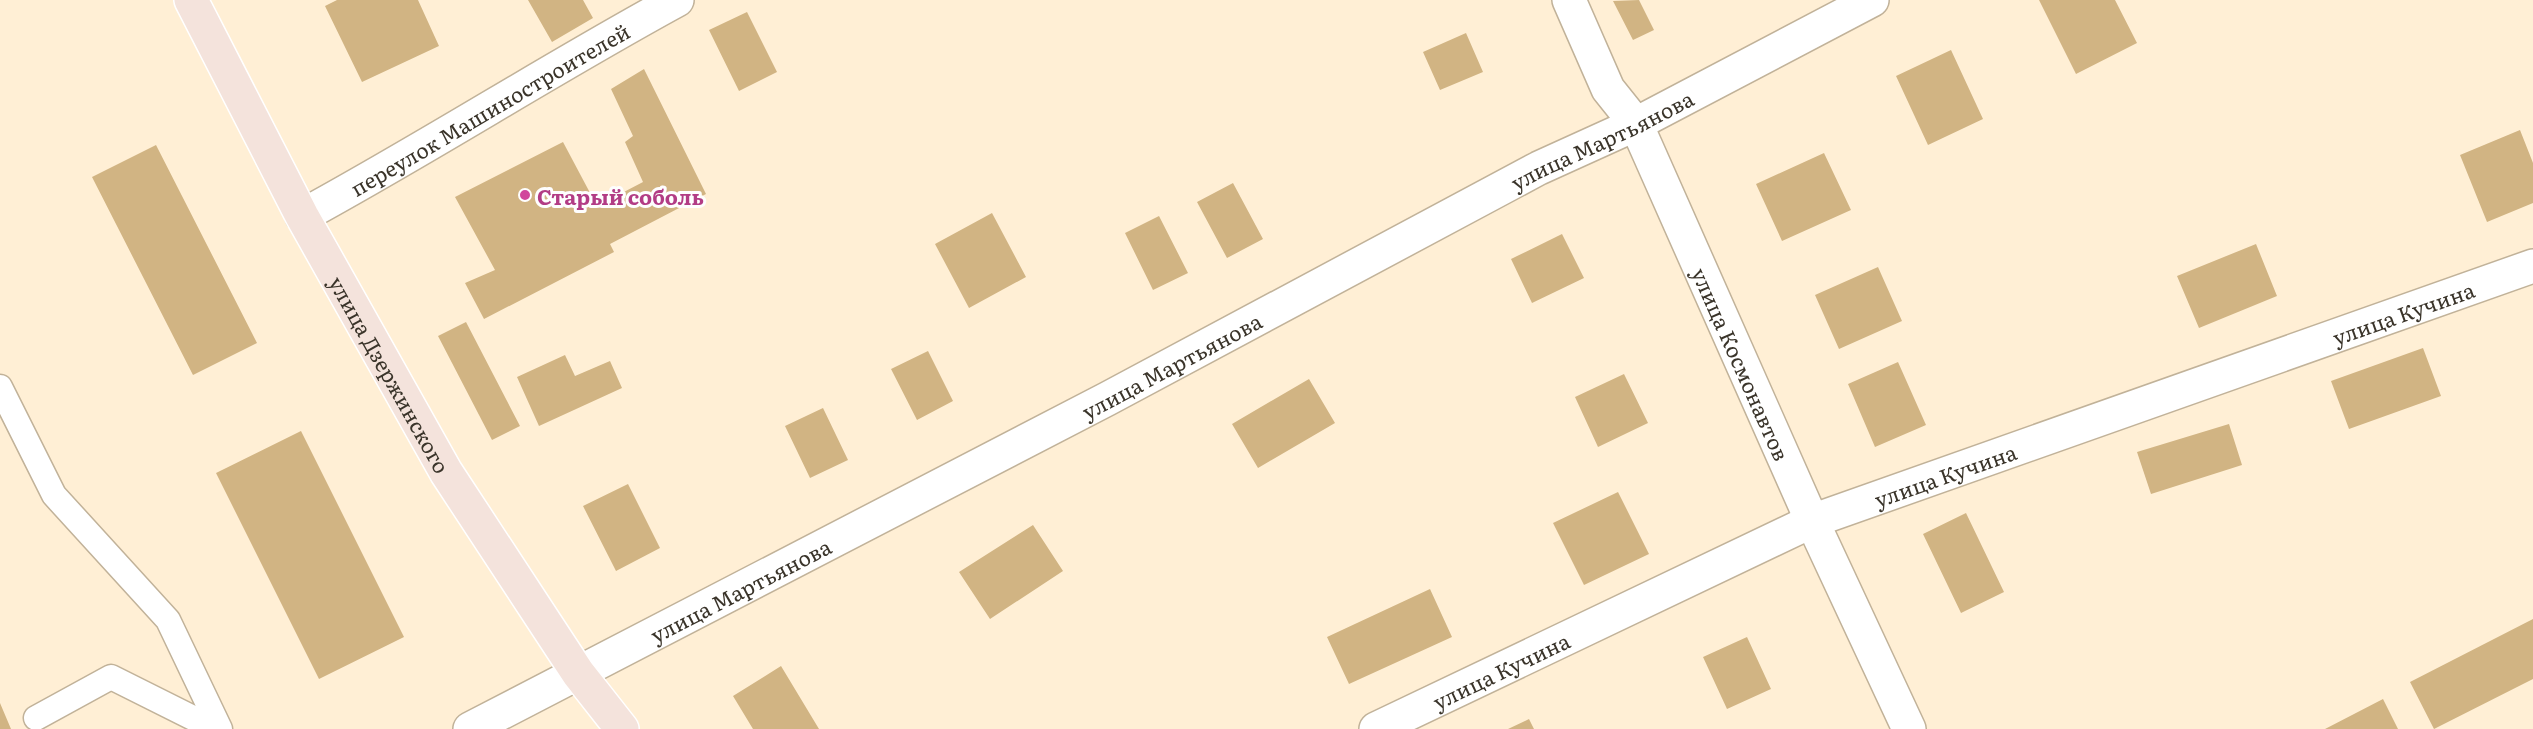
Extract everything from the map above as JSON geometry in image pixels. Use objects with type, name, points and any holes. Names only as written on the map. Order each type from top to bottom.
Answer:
[{"type":"main road","name":"улица Дзержинского","points":[[191,0],[302,216],[446,471],[578,673],[622,729]]},
{"type":"street","name":"переулок Машиностроителей","points":[[302,216],[396,165],[612,35],[677,0]]},
{"type":"street","name":"улица Космонавтов","points":[[1569,0],[1608,89],[1636,124],[1812,521],[1909,729]]},
{"type":"street","name":"улица Мартьянова","points":[[470,729],[1107,399],[1539,168],[1636,124],[1872,0]]},
{"type":"street","name":"улица Кучина","points":[[1376,729],[1812,521],[2533,266]]},
{"type":"lane","points":[[0,387],[54,495],[168,620],[220,729]]},
{"type":"lane","points":[[36,718],[111,677],[215,729]]},
{"type":"building","points":[[337,0],[418,0],[439,46],[362,82],[325,6]]},
{"type":"building","points":[[528,0],[583,0],[593,18],[552,42]]},
{"type":"building","points":[[1639,0],[1654,30],[1633,40],[1613,1]]},
{"type":"building","points":[[2039,0],[2115,0],[2137,43],[2076,74]]},
{"type":"building","points":[[747,12],[777,72],[739,91],[709,30]]},
{"type":"building","points":[[1466,33],[1483,72],[1440,90],[1423,52]]},
{"type":"building","points":[[1951,50],[1983,119],[1928,145],[1896,76]]},
{"type":"building","name":"Старый соболь","points":[[644,69],[706,194],[610,244],[614,252],[484,319],[465,283],[495,270],[455,197],[563,142],[597,206],[643,182],[625,142],[633,136],[611,89]]},
{"type":"building","points":[[2520,130],[2533,163],[2533,203],[2487,222],[2460,155]]},
{"type":"building","points":[[156,145],[257,343],[193,375],[92,177]]},
{"type":"building","points":[[1824,153],[1851,210],[1782,241],[1756,184]]},
{"type":"building","points":[[1233,183],[1263,239],[1227,258],[1197,202]]},
{"type":"building","points":[[992,213],[1026,277],[969,308],[935,244]]},
{"type":"building","points":[[1159,216],[1188,273],[1153,290],[1125,233]]},
{"type":"building","points":[[1562,234],[1584,278],[1532,303],[1511,259]]},
{"type":"building","points":[[2256,244],[2277,296],[2199,328],[2177,276]]},
{"type":"building","points":[[1878,267],[1902,321],[1839,349],[1815,295]]},
{"type":"building","points":[[466,322],[520,426],[492,440],[438,336]]},
{"type":"building","points":[[2423,348],[2441,396],[2349,429],[2331,381]]},
{"type":"building","points":[[928,351],[953,401],[917,420],[891,369]]},
{"type":"building","points":[[565,355],[575,376],[610,361],[622,388],[539,426],[517,377]]},
{"type":"building","points":[[1898,362],[1926,425],[1875,447],[1848,384]]},
{"type":"building","points":[[1624,374],[1648,423],[1598,447],[1575,397]]},
{"type":"building","points":[[1309,379],[1335,423],[1258,468],[1232,424]]},
{"type":"building","points":[[823,408],[848,460],[810,478],[785,426]]},
{"type":"building","points":[[2229,424],[2242,465],[2151,494],[2137,452]]},
{"type":"building","points":[[301,431],[404,637],[319,679],[216,473]]},
{"type":"building","points":[[628,484],[660,548],[616,571],[583,506]]},
{"type":"building","points":[[1618,492],[1649,554],[1584,585],[1553,523]]},
{"type":"building","points":[[1966,513],[2004,592],[1961,613],[1923,534]]},
{"type":"building","points":[[1033,525],[1063,571],[990,619],[959,572]]},
{"type":"building","points":[[1430,589],[1452,637],[1349,684],[1327,637]]},
{"type":"building","points":[[2533,619],[2533,679],[2434,729],[2410,682]]},
{"type":"building","points":[[1747,637],[1771,689],[1727,709],[1703,657]]},
{"type":"building","points":[[781,666],[819,729],[753,729],[733,696]]},
{"type":"building","points":[[2383,699],[2398,729],[2325,729]]},
{"type":"building","points":[[0,703],[11,729],[0,729]]},
{"type":"building","points":[[1529,719],[1534,729],[1508,729]]},
{"type":"place","name":"Старый соболь","points":[[525,195]]}]
